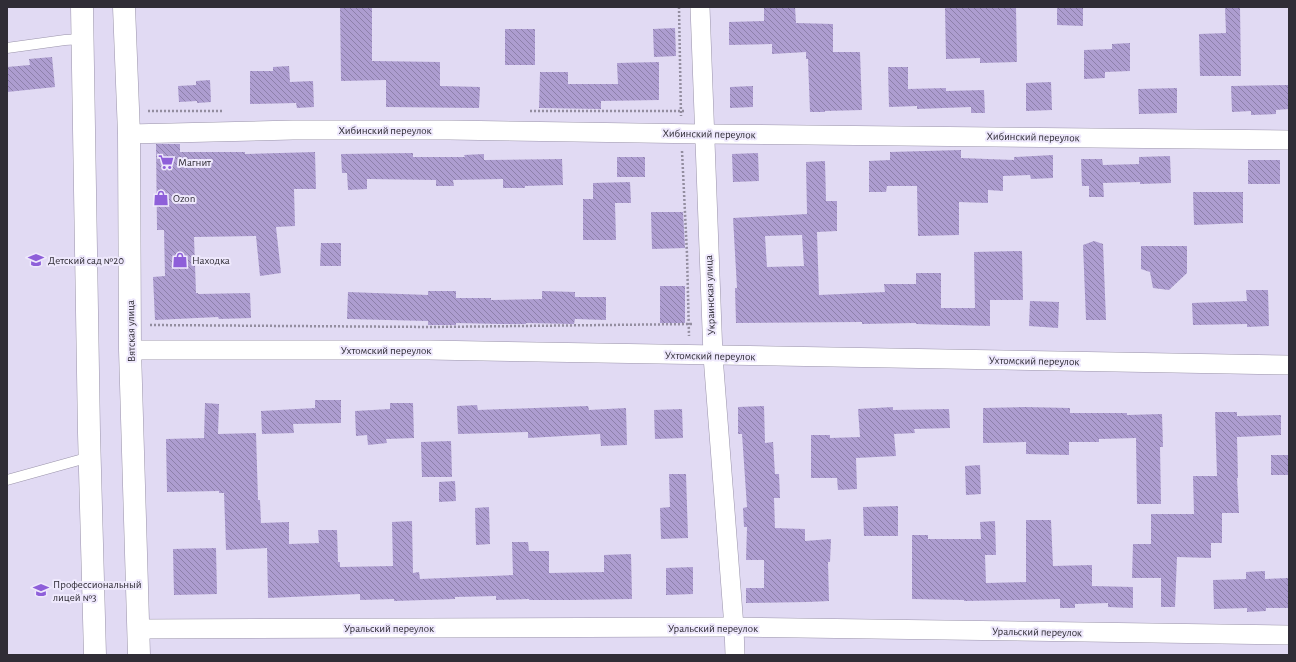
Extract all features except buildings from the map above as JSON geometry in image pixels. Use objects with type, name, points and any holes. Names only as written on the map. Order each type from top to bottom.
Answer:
[{"type":"main road","points":[[82,7],[95,655]]},
{"type":"main road","name":"Вятская улица","points":[[124,7],[128,134],[130,350],[138,655]]},
{"type":"street","name":"Украинская улица","points":[[700,7],[711,324],[735,655]]},
{"type":"street","name":"Хибинский переулок","points":[[128,134],[293,130],[448,130],[681,134],[1289,140]]},
{"type":"street","name":"Ухтомский переулок","points":[[130,350],[429,350],[1289,366]]},
{"type":"street","name":"Уральский переулок","points":[[138,629],[734,627],[1289,635]]},
{"type":"lane","points":[[7,48],[83,39]]},
{"type":"lane","points":[[7,480],[90,457]]},
{"type":"path","points":[[679,7],[681,134],[687,254],[689,355]]},
{"type":"path","points":[[150,325],[440,327],[711,324]]},
{"type":"place","name":"Магнит","points":[[166,162]]},
{"type":"place","name":"Ozon","points":[[161,198]]},
{"type":"place","name":"Детский сад №20","points":[[36,260]]},
{"type":"place","name":"Находка","points":[[180,260]]},
{"type":"place","name":"Профессиональный лицей №3","points":[[41,590]]}]
